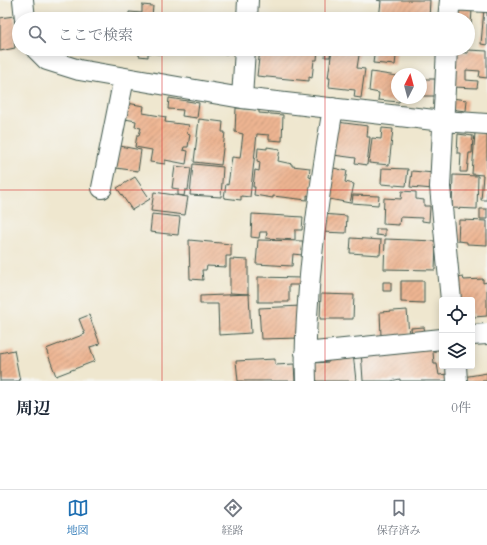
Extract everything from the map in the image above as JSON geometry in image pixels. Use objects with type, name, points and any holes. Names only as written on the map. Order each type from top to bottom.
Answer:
[{"type":"street","points":[[24,0],[25,12]]},
{"type":"street","points":[[247,12],[248,0]]},
{"type":"street","points":[[449,12],[450,0],[487,2]]},
{"type":"street","points":[[43,56],[47,60],[80,70],[242,98],[443,121],[487,124]]},
{"type":"street","points":[[242,98],[245,56]]},
{"type":"street","points":[[447,56],[440,188],[451,297]]},
{"type":"street","points":[[102,188],[124,78]]},
{"type":"street","points":[[306,381],[305,353],[311,256],[320,184],[333,108]]},
{"type":"street","points":[[475,335],[487,334]]},
{"type":"street","points":[[305,353],[439,339]]},
{"type":"street","points":[[456,369],[457,381]]},
{"type":"building","points":[[377,0],[430,0],[429,12],[380,12],[381,1]]},
{"type":"building","points":[[142,5],[153,6],[152,12],[142,12]]},
{"type":"building","points":[[456,8],[472,9],[472,12],[456,12]]},
{"type":"building","points":[[484,9],[487,9],[487,45],[481,44]]},
{"type":"building","points":[[12,16],[12,49],[0,51],[0,18]]},
{"type":"building","points":[[475,50],[487,51],[487,78],[479,77],[480,71],[466,70],[466,80],[478,81],[477,88],[453,87],[455,56],[475,56]]},
{"type":"building","points":[[259,56],[317,56],[317,60],[314,60],[312,78],[309,77],[309,81],[257,76]]},
{"type":"building","points":[[331,56],[359,56],[357,68],[365,69],[361,98],[354,97],[355,90],[329,87],[330,78],[328,78]]},
{"type":"building","points":[[374,56],[396,56],[395,65],[373,63]]},
{"type":"building","points":[[371,72],[391,75],[391,101],[378,100],[379,93],[369,91]]},
{"type":"building","points":[[427,79],[435,79],[435,96],[427,96]]},
{"type":"building","points":[[169,98],[199,103],[197,118],[182,116],[183,110],[168,109]]},
{"type":"building","points":[[451,98],[467,100],[466,111],[450,109]]},
{"type":"building","points":[[127,103],[144,106],[143,113],[166,117],[165,122],[189,125],[187,133],[190,134],[188,147],[184,147],[183,150],[188,151],[186,164],[165,160],[165,164],[150,162],[152,150],[135,147],[137,135],[139,135],[141,128],[135,127],[136,121],[125,119]]},
{"type":"building","points":[[236,108],[259,110],[259,113],[283,115],[282,141],[269,140],[269,135],[257,134],[250,197],[241,196],[241,200],[224,198],[226,184],[228,185],[232,157],[240,158],[243,134],[235,132]]},
{"type":"building","points":[[199,119],[223,122],[222,132],[225,132],[221,165],[194,162]]},
{"type":"building","points":[[337,122],[368,126],[367,137],[370,137],[367,165],[355,163],[356,158],[333,155]]},
{"type":"building","points":[[382,128],[393,129],[389,165],[369,163],[372,138],[381,139]]},
{"type":"building","points":[[475,133],[487,134],[487,200],[481,200],[483,175],[472,174]]},
{"type":"building","points":[[458,134],[473,136],[472,153],[469,153],[467,172],[460,172],[461,153],[457,153]]},
{"type":"building","points":[[120,146],[141,150],[138,171],[116,168]]},
{"type":"building","points":[[267,147],[280,149],[278,161],[292,164],[292,166],[310,168],[309,177],[313,178],[311,196],[307,195],[307,200],[273,196],[273,198],[254,195],[255,187],[253,187],[255,170],[259,171],[260,162],[257,161],[258,148],[267,149]]},
{"type":"building","points":[[193,164],[223,167],[221,197],[190,195]]},
{"type":"building","points":[[175,166],[191,168],[188,190],[185,190],[184,196],[178,195],[178,189],[172,188]]},
{"type":"building","points":[[329,167],[347,171],[345,182],[354,184],[350,203],[324,198]]},
{"type":"building","points":[[382,168],[408,169],[406,186],[381,184]]},
{"type":"building","points":[[412,171],[434,173],[433,189],[410,187]]},
{"type":"building","points":[[453,175],[478,176],[477,209],[452,208]]},
{"type":"building","points":[[135,177],[150,199],[132,210],[117,188]]},
{"type":"building","points":[[402,191],[416,192],[416,199],[424,200],[424,206],[430,206],[429,222],[422,221],[422,218],[400,217],[399,225],[383,224],[384,198],[401,199]]},
{"type":"building","points":[[154,192],[188,197],[185,215],[151,211]]},
{"type":"building","points":[[353,195],[379,196],[378,205],[352,203]]},
{"type":"building","points":[[480,209],[487,209],[487,219],[480,219]]},
{"type":"building","points":[[152,214],[180,217],[178,235],[150,232]]},
{"type":"building","points":[[252,214],[303,217],[302,230],[295,230],[295,240],[266,238],[267,232],[260,232],[259,238],[251,237]]},
{"type":"building","points":[[322,214],[347,216],[346,233],[321,232]]},
{"type":"building","points":[[459,220],[487,221],[487,245],[467,244],[467,242],[458,241]]},
{"type":"building","points":[[376,229],[385,229],[385,236],[376,235]]},
{"type":"building","points":[[351,238],[381,240],[380,255],[350,253]]},
{"type":"building","points":[[385,239],[436,241],[435,270],[384,269]]},
{"type":"building","points":[[189,240],[231,244],[231,256],[226,256],[226,267],[207,266],[206,270],[202,270],[203,280],[190,279]]},
{"type":"building","points":[[258,240],[303,241],[302,255],[293,254],[292,266],[256,264]]},
{"type":"building","points":[[230,259],[248,260],[248,294],[230,293]]},
{"type":"building","points":[[258,277],[301,278],[301,285],[289,285],[289,302],[258,302]]},
{"type":"building","points":[[463,277],[464,280],[483,279],[483,283],[487,282],[487,316],[475,317],[475,297],[458,297],[457,278]]},
{"type":"building","points":[[401,281],[424,281],[424,303],[401,302]]},
{"type":"building","points":[[383,282],[391,282],[391,291],[383,291]]},
{"type":"building","points":[[249,294],[251,333],[219,335],[218,304],[200,304],[200,296]]},
{"type":"building","points":[[321,294],[354,295],[353,319],[320,319]]},
{"type":"building","points":[[301,306],[300,338],[261,339],[259,308]]},
{"type":"building","points":[[407,310],[409,335],[381,336],[380,312]]},
{"type":"building","points":[[89,315],[100,344],[90,347],[95,361],[56,376],[46,349],[85,334],[79,319]]},
{"type":"building","points":[[424,327],[425,333],[412,335],[411,328]]},
{"type":"building","points":[[435,345],[435,352],[433,352],[434,364],[437,364],[439,375],[448,374],[449,381],[400,381],[400,379],[391,381],[363,381],[361,350]]},
{"type":"building","points":[[14,350],[20,381],[0,381],[0,353]]},
{"type":"building","points":[[353,353],[356,381],[315,381],[313,363],[329,362],[328,357]]},
{"type":"building","points":[[275,359],[275,365],[294,364],[295,381],[238,381],[236,361]]},
{"type":"building","points":[[487,373],[487,381],[463,381],[463,377]]}]
